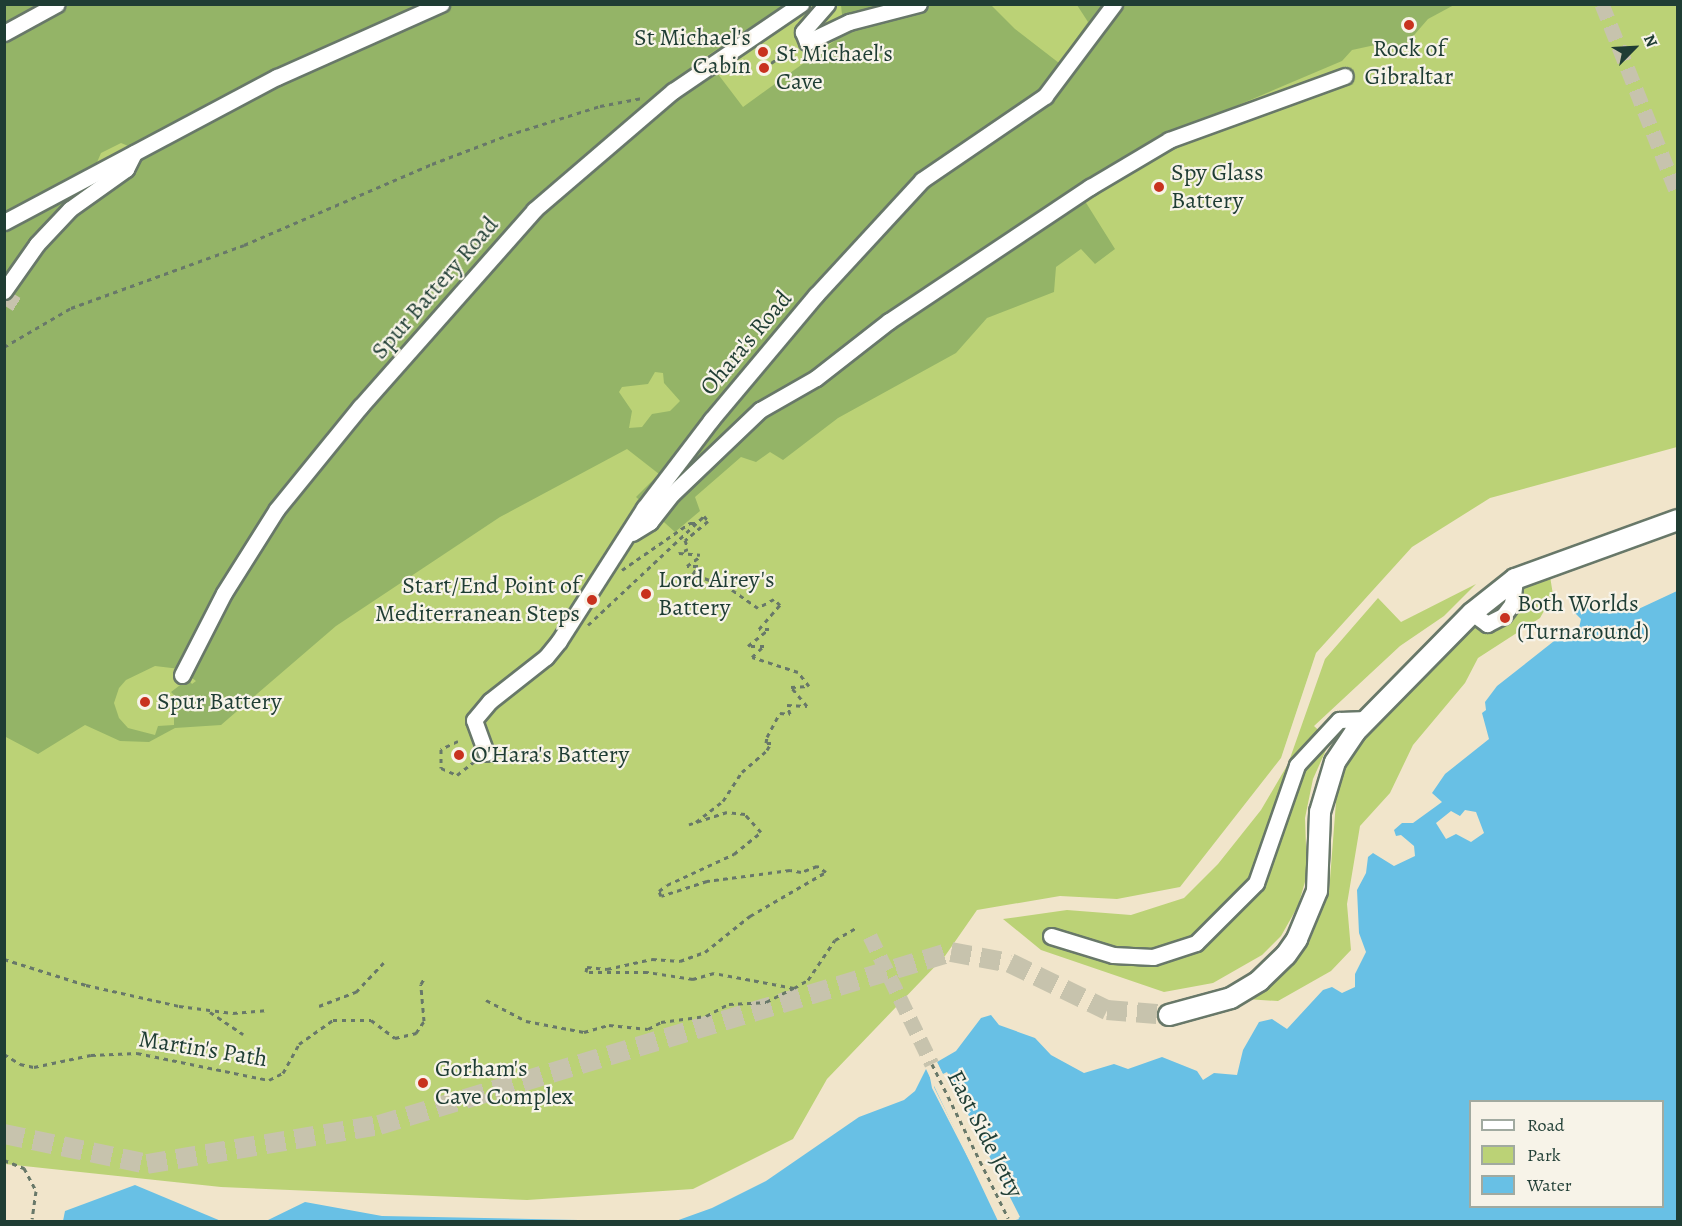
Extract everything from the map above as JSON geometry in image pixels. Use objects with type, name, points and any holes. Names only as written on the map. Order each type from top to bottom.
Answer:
[{"type":"main road","points":[[1169,1015],[1216,1005],[1242,993],[1272,970],[1292,948],[1317,891],[1319,820],[1329,775],[1348,741],[1472,613],[1515,579],[1677,520]]},
{"type":"street","points":[[4,33],[57,4]]},
{"type":"street","points":[[4,222],[277,77],[441,4]]},
{"type":"street","name":"Spur Battery Road","points":[[182,675],[224,593],[277,509],[360,407],[534,210],[673,91],[801,4]]},
{"type":"street","points":[[827,4],[803,32],[805,40],[810,43],[849,22],[919,4]]},
{"type":"street","name":"Ohara's Road","points":[[486,753],[474,720],[490,701],[546,657],[630,535],[644,508],[711,420],[884,220],[922,180],[946,161],[1044,96],[1114,4]]},
{"type":"street","points":[[630,535],[650,522],[672,494],[760,410],[816,378],[889,321],[1090,187],[1169,140],[1345,76]]},
{"type":"street","points":[[4,291],[37,244],[70,209],[126,169],[134,153]]},
{"type":"street","points":[[1051,936],[1113,955],[1143,956],[1196,943],[1256,883],[1297,765],[1339,720],[1367,720]]},
{"type":"path","points":[[764,68],[805,40]]},
{"type":"path","points":[[4,347],[71,308],[244,245],[454,156],[600,106],[673,91]]},
{"type":"path","points":[[612,603],[704,516],[708,521],[685,540],[688,549],[679,553],[701,556],[687,566],[698,566],[693,574],[726,586],[758,608],[774,599],[780,605],[759,629],[769,629],[748,646],[762,644],[752,657],[798,672],[809,682],[809,686],[791,687],[790,690],[807,706],[787,705],[790,714],[780,713],[766,739],[766,744],[771,743],[767,750],[742,772],[723,801],[688,824],[698,823],[718,812],[745,814],[761,832],[758,838],[659,893],[666,896],[707,881],[790,870],[801,872],[817,866],[826,872],[750,916],[705,952],[680,961],[652,959],[607,969],[587,967],[586,972],[639,972],[693,979],[714,973],[794,988]]},
{"type":"path","points":[[595,586],[690,523],[697,523]]},
{"type":"path","points":[[458,741],[446,744],[438,755],[447,773],[465,773],[486,753]]},
{"type":"path","points":[[486,1000],[526,1021],[584,1032],[609,1025],[648,1029],[662,1022],[706,1016],[729,1004],[766,1002],[808,980],[835,940],[856,928]]},
{"type":"path","points":[[4,959],[86,985],[209,1010],[268,1010]]},
{"type":"path","points":[[319,1006],[357,992],[386,960]]},
{"type":"path","name":"Martin's Path","points":[[4,1054],[20,1064],[34,1067],[91,1055],[137,1053],[263,1080],[275,1078],[287,1065],[299,1044],[333,1020],[371,1020],[394,1038],[416,1033],[424,1021],[421,984],[425,977]]},
{"type":"path","points":[[209,1010],[243,1034]]},
{"type":"path","name":"East Side Jetty","points":[[932,1064],[1008,1218]]},
{"type":"path","points":[[4,1160],[24,1168],[36,1191],[32,1219]]},
{"type":"green space","points":[[4,5],[785,5],[705,57],[743,107],[844,34],[841,5],[991,5],[1015,29],[1059,63],[1088,22],[1077,5],[1454,5],[1428,19],[1402,49],[1383,50],[1375,45],[1352,50],[1342,61],[1168,135],[1078,190],[1115,249],[1095,264],[1081,249],[1056,267],[1054,292],[987,318],[956,353],[838,418],[783,460],[770,452],[756,462],[741,457],[695,497],[700,511],[675,532],[636,497],[659,474],[627,449],[500,517],[336,626],[221,725],[175,728],[149,742],[120,741],[85,725],[38,754],[4,736]],"holes":[[[121,143],[133,148],[95,167],[101,153]],[[655,372],[663,373],[664,383],[680,401],[670,411],[652,414],[642,427],[629,428],[632,411],[619,392],[622,387],[648,384]],[[155,666],[180,669],[196,681],[192,684],[188,679],[171,692],[184,705],[174,716],[174,725],[158,726],[155,735],[128,728],[119,718],[114,703],[119,688],[126,680]]]},
{"type":"green space","points":[[5,5],[1677,5],[1677,447],[1490,498],[1412,547],[1316,653],[1281,758],[1180,887],[1117,899],[1060,896],[977,910],[945,956],[827,1079],[793,1139],[693,1189],[527,1200],[221,1187],[5,1164]]},
{"type":"green space","points":[[1550,576],[1553,595],[1540,618],[1478,658],[1465,683],[1413,745],[1390,793],[1360,826],[1347,904],[1351,950],[1331,971],[1278,1001],[1246,999],[1281,974],[1310,940],[1329,892],[1338,776],[1363,736],[1471,626],[1489,632],[1506,623],[1515,608],[1519,587]]},
{"type":"green space","points":[[1476,584],[1444,616],[1400,646],[1314,726],[1330,741],[1313,779],[1305,818],[1307,875],[1298,906],[1281,936],[1262,955],[1213,983],[1164,992],[1041,950],[1003,919],[1067,910],[1131,915],[1184,898],[1218,864],[1261,810],[1288,764],[1325,659],[1378,598],[1401,622]]},
{"type":"water","points":[[1677,591],[1677,1221],[1013,1221],[1020,1217],[947,1073],[943,1075],[937,1062],[956,1051],[981,1018],[991,1015],[999,1025],[1035,1038],[1051,1055],[1084,1073],[1114,1064],[1128,1069],[1162,1057],[1197,1071],[1203,1080],[1214,1073],[1237,1075],[1243,1050],[1259,1022],[1272,1019],[1287,1029],[1323,990],[1332,987],[1342,993],[1355,987],[1355,974],[1366,952],[1359,933],[1357,890],[1366,873],[1368,857],[1373,853],[1394,866],[1415,856],[1414,846],[1401,835],[1396,836],[1394,830],[1402,823],[1413,823],[1442,802],[1432,793],[1445,774],[1489,739],[1482,713],[1486,710],[1485,702],[1497,686],[1568,630],[1579,628],[1581,619],[1575,613],[1582,603],[1606,612],[1624,607],[1632,612]],"holes":[[[1465,810],[1476,812],[1484,833],[1471,842],[1456,834],[1446,839],[1436,823],[1451,811],[1460,816]]]},
{"type":"water","points":[[926,1069],[998,1221],[673,1222],[712,1208],[766,1181],[859,1117],[904,1100],[915,1091]]},
{"type":"water","points":[[135,1185],[221,1221],[63,1221],[65,1211]]},
{"type":"water","points":[[305,1202],[382,1216],[626,1221],[266,1221]]},
{"type":"pier","points":[[937,1062],[943,1074],[947,1072],[1019,1219],[1010,1222],[1016,1217],[946,1076],[940,1076]]},
{"type":"pier","points":[[928,1067],[936,1079],[934,1087],[1001,1222],[932,1088]]},
{"type":"tunnel","points":[[1602,4],[1678,195]]},
{"type":"tunnel","points":[[4,296],[20,306]]},
{"type":"tunnel","points":[[870,936],[932,1064]]},
{"type":"tunnel","points":[[4,1134],[147,1164],[379,1125],[951,952],[1010,963],[1107,1010],[1169,1015]]},
{"type":"place","name":"Rock of Gibraltar","points":[[1409,25]]},
{"type":"place","name":"St Michael's Cabin","points":[[763,52]]},
{"type":"place","name":"St Michael's Cave","points":[[764,68]]},
{"type":"place","name":"Spy Glass Battery","points":[[1159,187]]},
{"type":"place","name":"Lord Airey's Battery","points":[[646,594]]},
{"type":"place","name":"Start/End Point of Mediterranean Steps","points":[[592,600]]},
{"type":"place","name":"Both Worlds (Turnaround)","points":[[1505,618]]},
{"type":"place","name":"Spur Battery","points":[[145,702]]},
{"type":"place","name":"O'Hara's Battery","points":[[459,755]]},
{"type":"place","name":"Gorham's Cave Complex","points":[[423,1083]]}]
